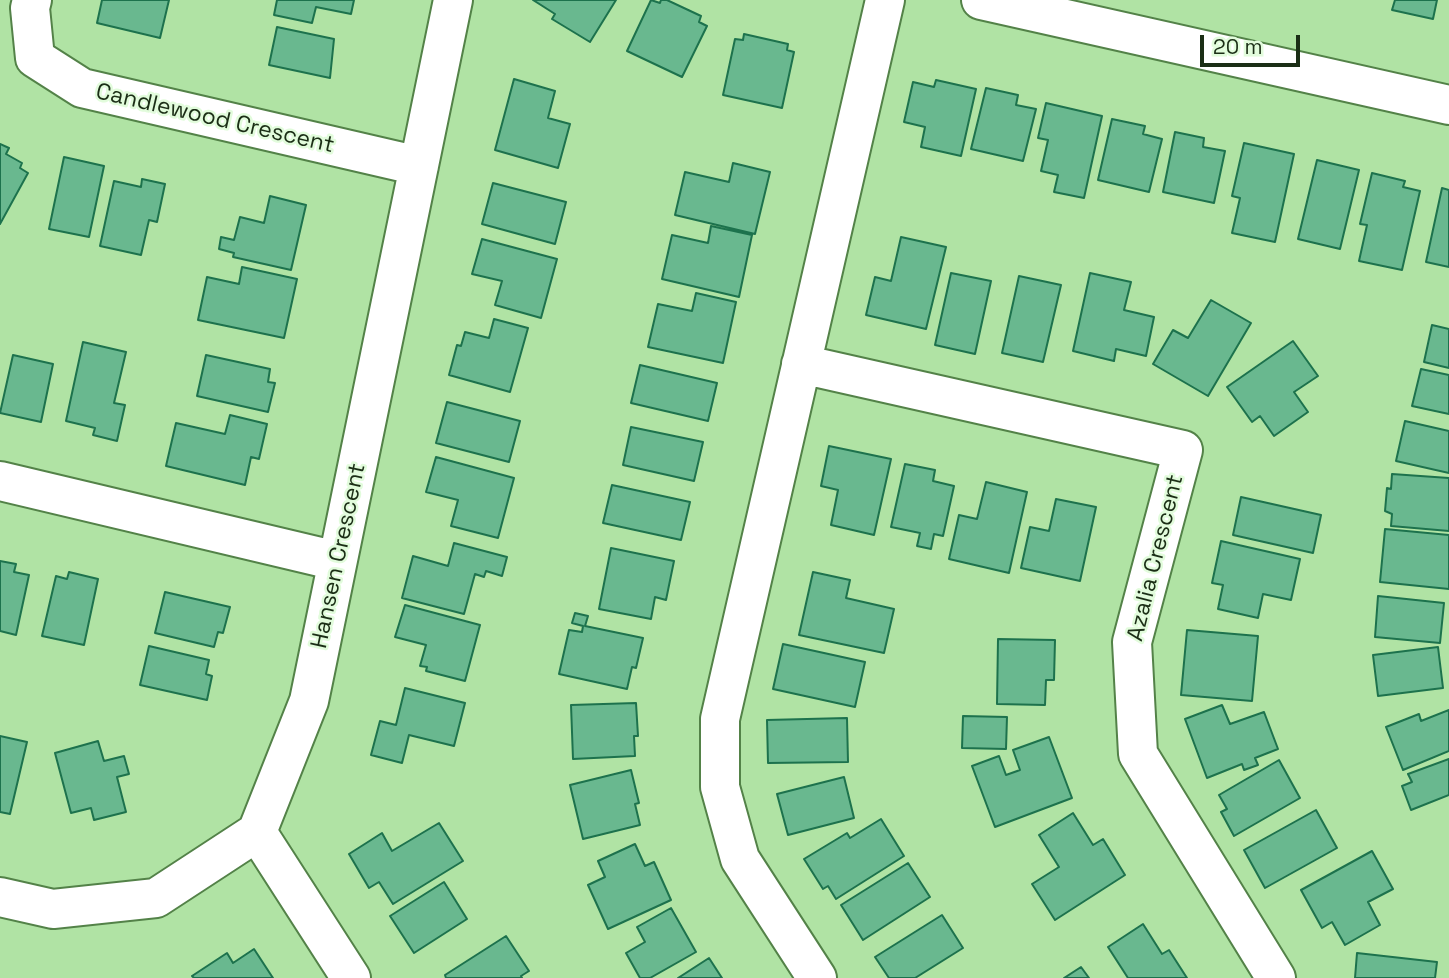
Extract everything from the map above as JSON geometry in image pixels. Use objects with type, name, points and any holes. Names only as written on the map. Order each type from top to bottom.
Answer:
[{"type":"street","name":"Candlewood Crescent","points":[[32,0],[30,8],[35,58],[82,88],[419,166]]},
{"type":"street","name":"Hansen Crescent","points":[[257,832],[309,701],[453,0]]},
{"type":"street","points":[[817,978],[740,859],[720,787],[720,719],[885,0]]},
{"type":"street","points":[[981,0],[1449,105]]},
{"type":"street","name":"Azalia Crescent","points":[[801,364],[1184,450],[1132,642],[1138,754],[1276,978]]},
{"type":"street","points":[[0,481],[337,561]]},
{"type":"street","points":[[0,897],[52,909],[156,898],[257,832],[351,978]]},
{"type":"building","points":[[102,0],[169,0],[160,38],[97,23]]},
{"type":"building","points":[[277,0],[354,0],[351,14],[316,7],[312,23],[274,15]]},
{"type":"building","points":[[533,0],[616,0],[590,42],[552,19],[555,14]]},
{"type":"building","points":[[651,0],[660,3],[661,0],[667,0],[701,16],[699,22],[707,26],[682,77],[627,51]]},
{"type":"building","points":[[1395,0],[1437,0],[1433,19],[1392,10]]},
{"type":"building","points":[[277,27],[334,39],[330,78],[269,65]]},
{"type":"building","points":[[744,34],[788,44],[787,50],[794,52],[782,108],[723,95],[735,39],[743,40]]},
{"type":"building","points":[[514,79],[555,91],[548,118],[570,124],[558,168],[495,150]]},
{"type":"building","points":[[936,80],[976,89],[961,156],[921,147],[925,127],[904,122],[913,82],[934,87]]},
{"type":"building","points":[[986,88],[1018,95],[1016,105],[1036,109],[1023,161],[971,149]]},
{"type":"building","points":[[1046,103],[1102,116],[1084,198],[1054,192],[1058,175],[1041,171],[1048,140],[1038,138]]},
{"type":"building","points":[[1112,119],[1145,126],[1143,134],[1162,139],[1149,192],[1098,180]]},
{"type":"building","points":[[1175,132],[1204,138],[1203,147],[1225,151],[1214,203],[1163,192]]},
{"type":"building","points":[[1244,143],[1294,154],[1275,242],[1232,233],[1240,198],[1232,196]]},
{"type":"building","points":[[0,144],[9,148],[6,154],[22,163],[20,168],[28,173],[0,224]]},
{"type":"building","points":[[64,157],[104,166],[89,237],[49,229]]},
{"type":"building","points":[[1317,160],[1359,170],[1340,249],[1298,239]]},
{"type":"building","points":[[733,163],[770,172],[755,234],[675,215],[685,172],[729,182]]},
{"type":"building","points":[[1372,173],[1405,181],[1403,187],[1420,191],[1402,270],[1359,261],[1367,225],[1360,224]]},
{"type":"building","points":[[142,179],[165,184],[157,222],[149,220],[141,255],[100,246],[114,181],[141,187]]},
{"type":"building","points":[[493,183],[566,202],[555,244],[482,224]]},
{"type":"building","points":[[1442,188],[1449,190],[1449,267],[1426,262]]},
{"type":"building","points":[[270,196],[306,205],[291,270],[233,257],[234,253],[219,249],[221,237],[234,240],[240,217],[264,223]]},
{"type":"building","points":[[711,226],[752,235],[739,297],[662,279],[672,235],[708,243]]},
{"type":"building","points":[[901,237],[946,247],[926,329],[866,315],[875,277],[891,281]]},
{"type":"building","points":[[482,239],[557,259],[541,318],[495,305],[502,281],[472,274]]},
{"type":"building","points":[[242,267],[297,279],[284,338],[198,320],[207,277],[239,284]]},
{"type":"building","points":[[951,273],[991,281],[975,354],[935,345]]},
{"type":"building","points":[[1090,273],[1131,282],[1124,310],[1154,317],[1146,356],[1116,349],[1114,361],[1073,351]]},
{"type":"building","points":[[1019,276],[1061,285],[1043,362],[1002,353]]},
{"type":"building","points":[[696,293],[736,302],[723,363],[648,347],[658,304],[692,311]]},
{"type":"building","points":[[1211,300],[1251,323],[1208,396],[1153,364],[1173,330],[1188,338]]},
{"type":"building","points":[[494,319],[528,328],[510,392],[449,375],[457,345],[461,346],[465,332],[489,338]]},
{"type":"building","points":[[1432,325],[1449,329],[1449,368],[1424,362]]},
{"type":"building","points":[[1293,341],[1318,376],[1294,392],[1308,412],[1274,436],[1260,416],[1252,422],[1227,387]]},
{"type":"building","points":[[83,342],[126,352],[114,403],[125,405],[117,441],[93,435],[95,428],[66,421]]},
{"type":"building","points":[[13,355],[53,364],[41,422],[0,413]]},
{"type":"building","points":[[206,355],[270,369],[268,382],[275,383],[268,412],[197,396]]},
{"type":"building","points":[[640,365],[717,383],[708,421],[631,403]]},
{"type":"building","points":[[1421,369],[1449,375],[1449,414],[1412,406]]},
{"type":"building","points":[[447,402],[520,421],[509,462],[436,443]]},
{"type":"building","points":[[230,415],[267,424],[259,459],[251,457],[245,485],[166,466],[176,423],[225,434]]},
{"type":"building","points":[[1405,421],[1449,431],[1449,473],[1396,461]]},
{"type":"building","points":[[631,427],[703,442],[694,481],[623,465]]},
{"type":"building","points":[[829,446],[891,459],[874,535],[831,525],[838,490],[821,486]]},
{"type":"building","points":[[436,457],[514,478],[498,538],[451,526],[458,500],[426,492]]},
{"type":"building","points":[[905,464],[935,470],[933,481],[954,486],[943,536],[934,534],[931,549],[917,546],[920,533],[891,527]]},
{"type":"building","points":[[1392,474],[1449,478],[1449,531],[1391,526],[1392,514],[1385,511],[1387,488],[1391,489]]},
{"type":"building","points":[[986,482],[1027,492],[1009,573],[949,559],[959,515],[977,519]]},
{"type":"building","points":[[612,485],[690,502],[681,540],[603,523]]},
{"type":"building","points":[[1241,497],[1321,515],[1313,553],[1233,535]]},
{"type":"building","points":[[1056,499],[1096,507],[1080,581],[1021,568],[1030,527],[1049,531]]},
{"type":"building","points":[[1385,529],[1449,535],[1449,589],[1380,582]]},
{"type":"building","points":[[1221,541],[1300,559],[1291,600],[1263,594],[1258,618],[1218,609],[1223,585],[1212,583]]},
{"type":"building","points":[[454,543],[507,557],[502,576],[486,571],[484,577],[475,574],[464,614],[402,598],[413,556],[448,566]]},
{"type":"building","points":[[611,548],[674,561],[666,600],[655,597],[651,619],[599,609]]},
{"type":"building","points":[[0,561],[16,564],[14,572],[29,575],[16,635],[0,631]]},
{"type":"building","points":[[69,572],[98,579],[84,645],[42,636],[56,576],[67,579]]},
{"type":"building","points":[[813,572],[850,580],[846,598],[894,609],[884,653],[799,635]]},
{"type":"building","points":[[165,592],[230,607],[223,633],[218,632],[214,647],[155,633]]},
{"type":"building","points":[[1378,596],[1444,603],[1440,643],[1375,637]]},
{"type":"building","points":[[405,605],[480,625],[465,681],[426,671],[427,667],[420,666],[426,645],[395,637]]},
{"type":"building","points":[[575,613],[588,616],[585,626],[643,638],[636,668],[632,667],[627,689],[559,674],[569,630],[582,632],[583,626],[572,623]]},
{"type":"building","points":[[1187,630],[1258,636],[1252,701],[1181,695]]},
{"type":"building","points":[[998,639],[1055,640],[1054,680],[1046,680],[1045,705],[997,704]]},
{"type":"building","points":[[783,644],[865,662],[855,707],[773,689]]},
{"type":"building","points":[[149,646],[209,660],[206,674],[212,676],[207,700],[140,685]]},
{"type":"building","points":[[1438,647],[1443,688],[1378,696],[1373,655]]},
{"type":"building","points":[[405,688],[465,703],[454,746],[409,735],[402,763],[371,755],[380,721],[396,725]]},
{"type":"building","points":[[636,703],[638,736],[634,736],[635,756],[573,759],[571,705]]},
{"type":"building","points":[[1222,705],[1230,724],[1264,712],[1278,749],[1255,758],[1258,765],[1244,770],[1242,764],[1207,778],[1185,719]]},
{"type":"building","points":[[1449,710],[1449,751],[1403,770],[1386,727],[1419,714],[1421,721]]},
{"type":"building","points":[[963,716],[1007,717],[1006,749],[962,748]]},
{"type":"building","points":[[847,718],[848,762],[768,763],[767,720]]},
{"type":"building","points":[[0,736],[27,742],[10,814],[0,812]]},
{"type":"building","points":[[1049,737],[1072,798],[995,827],[972,766],[999,756],[1006,775],[1020,770],[1013,750]]},
{"type":"building","points":[[98,741],[104,761],[124,756],[129,774],[117,777],[126,812],[94,820],[91,808],[71,813],[55,753]]},
{"type":"building","points":[[1449,759],[1449,795],[1411,810],[1402,786],[1412,782],[1408,774]]},
{"type":"building","points":[[1279,760],[1300,798],[1234,836],[1221,812],[1227,809],[1219,795]]},
{"type":"building","points":[[631,770],[639,803],[635,804],[640,825],[583,839],[570,785]]},
{"type":"building","points":[[844,777],[854,818],[788,835],[777,794]]},
{"type":"building","points":[[1316,810],[1337,848],[1265,888],[1244,850]]},
{"type":"building","points":[[1073,813],[1093,845],[1103,839],[1125,875],[1055,920],[1032,884],[1059,867],[1039,835]]},
{"type":"building","points":[[881,819],[904,856],[836,899],[828,886],[823,889],[804,859],[847,833],[850,838]]},
{"type":"building","points":[[439,823],[463,861],[393,904],[379,882],[369,888],[349,854],[382,833],[392,851]]},
{"type":"building","points":[[635,844],[645,866],[654,862],[671,900],[608,929],[588,885],[605,877],[598,861]]},
{"type":"building","points":[[1372,851],[1393,889],[1368,902],[1380,925],[1345,945],[1332,922],[1322,928],[1301,890]]},
{"type":"building","points":[[908,863],[930,897],[863,940],[841,905]]},
{"type":"building","points":[[444,882],[467,919],[414,953],[390,916]]},
{"type":"building","points":[[671,908],[696,952],[650,978],[640,978],[626,953],[645,942],[637,927]]},
{"type":"building","points":[[942,915],[963,948],[915,978],[889,978],[875,957]]},
{"type":"building","points":[[1143,924],[1162,954],[1169,950],[1187,978],[1128,978],[1108,947]]},
{"type":"building","points":[[506,936],[529,971],[521,976],[522,978],[446,978],[445,975]]},
{"type":"building","points":[[254,949],[273,978],[192,976],[227,953],[233,963]]},
{"type":"building","points":[[1357,953],[1437,962],[1435,978],[1355,978]]},
{"type":"building","points":[[709,958],[722,978],[678,978]]},
{"type":"building","points":[[1081,967],[1089,978],[1064,978]]}]
